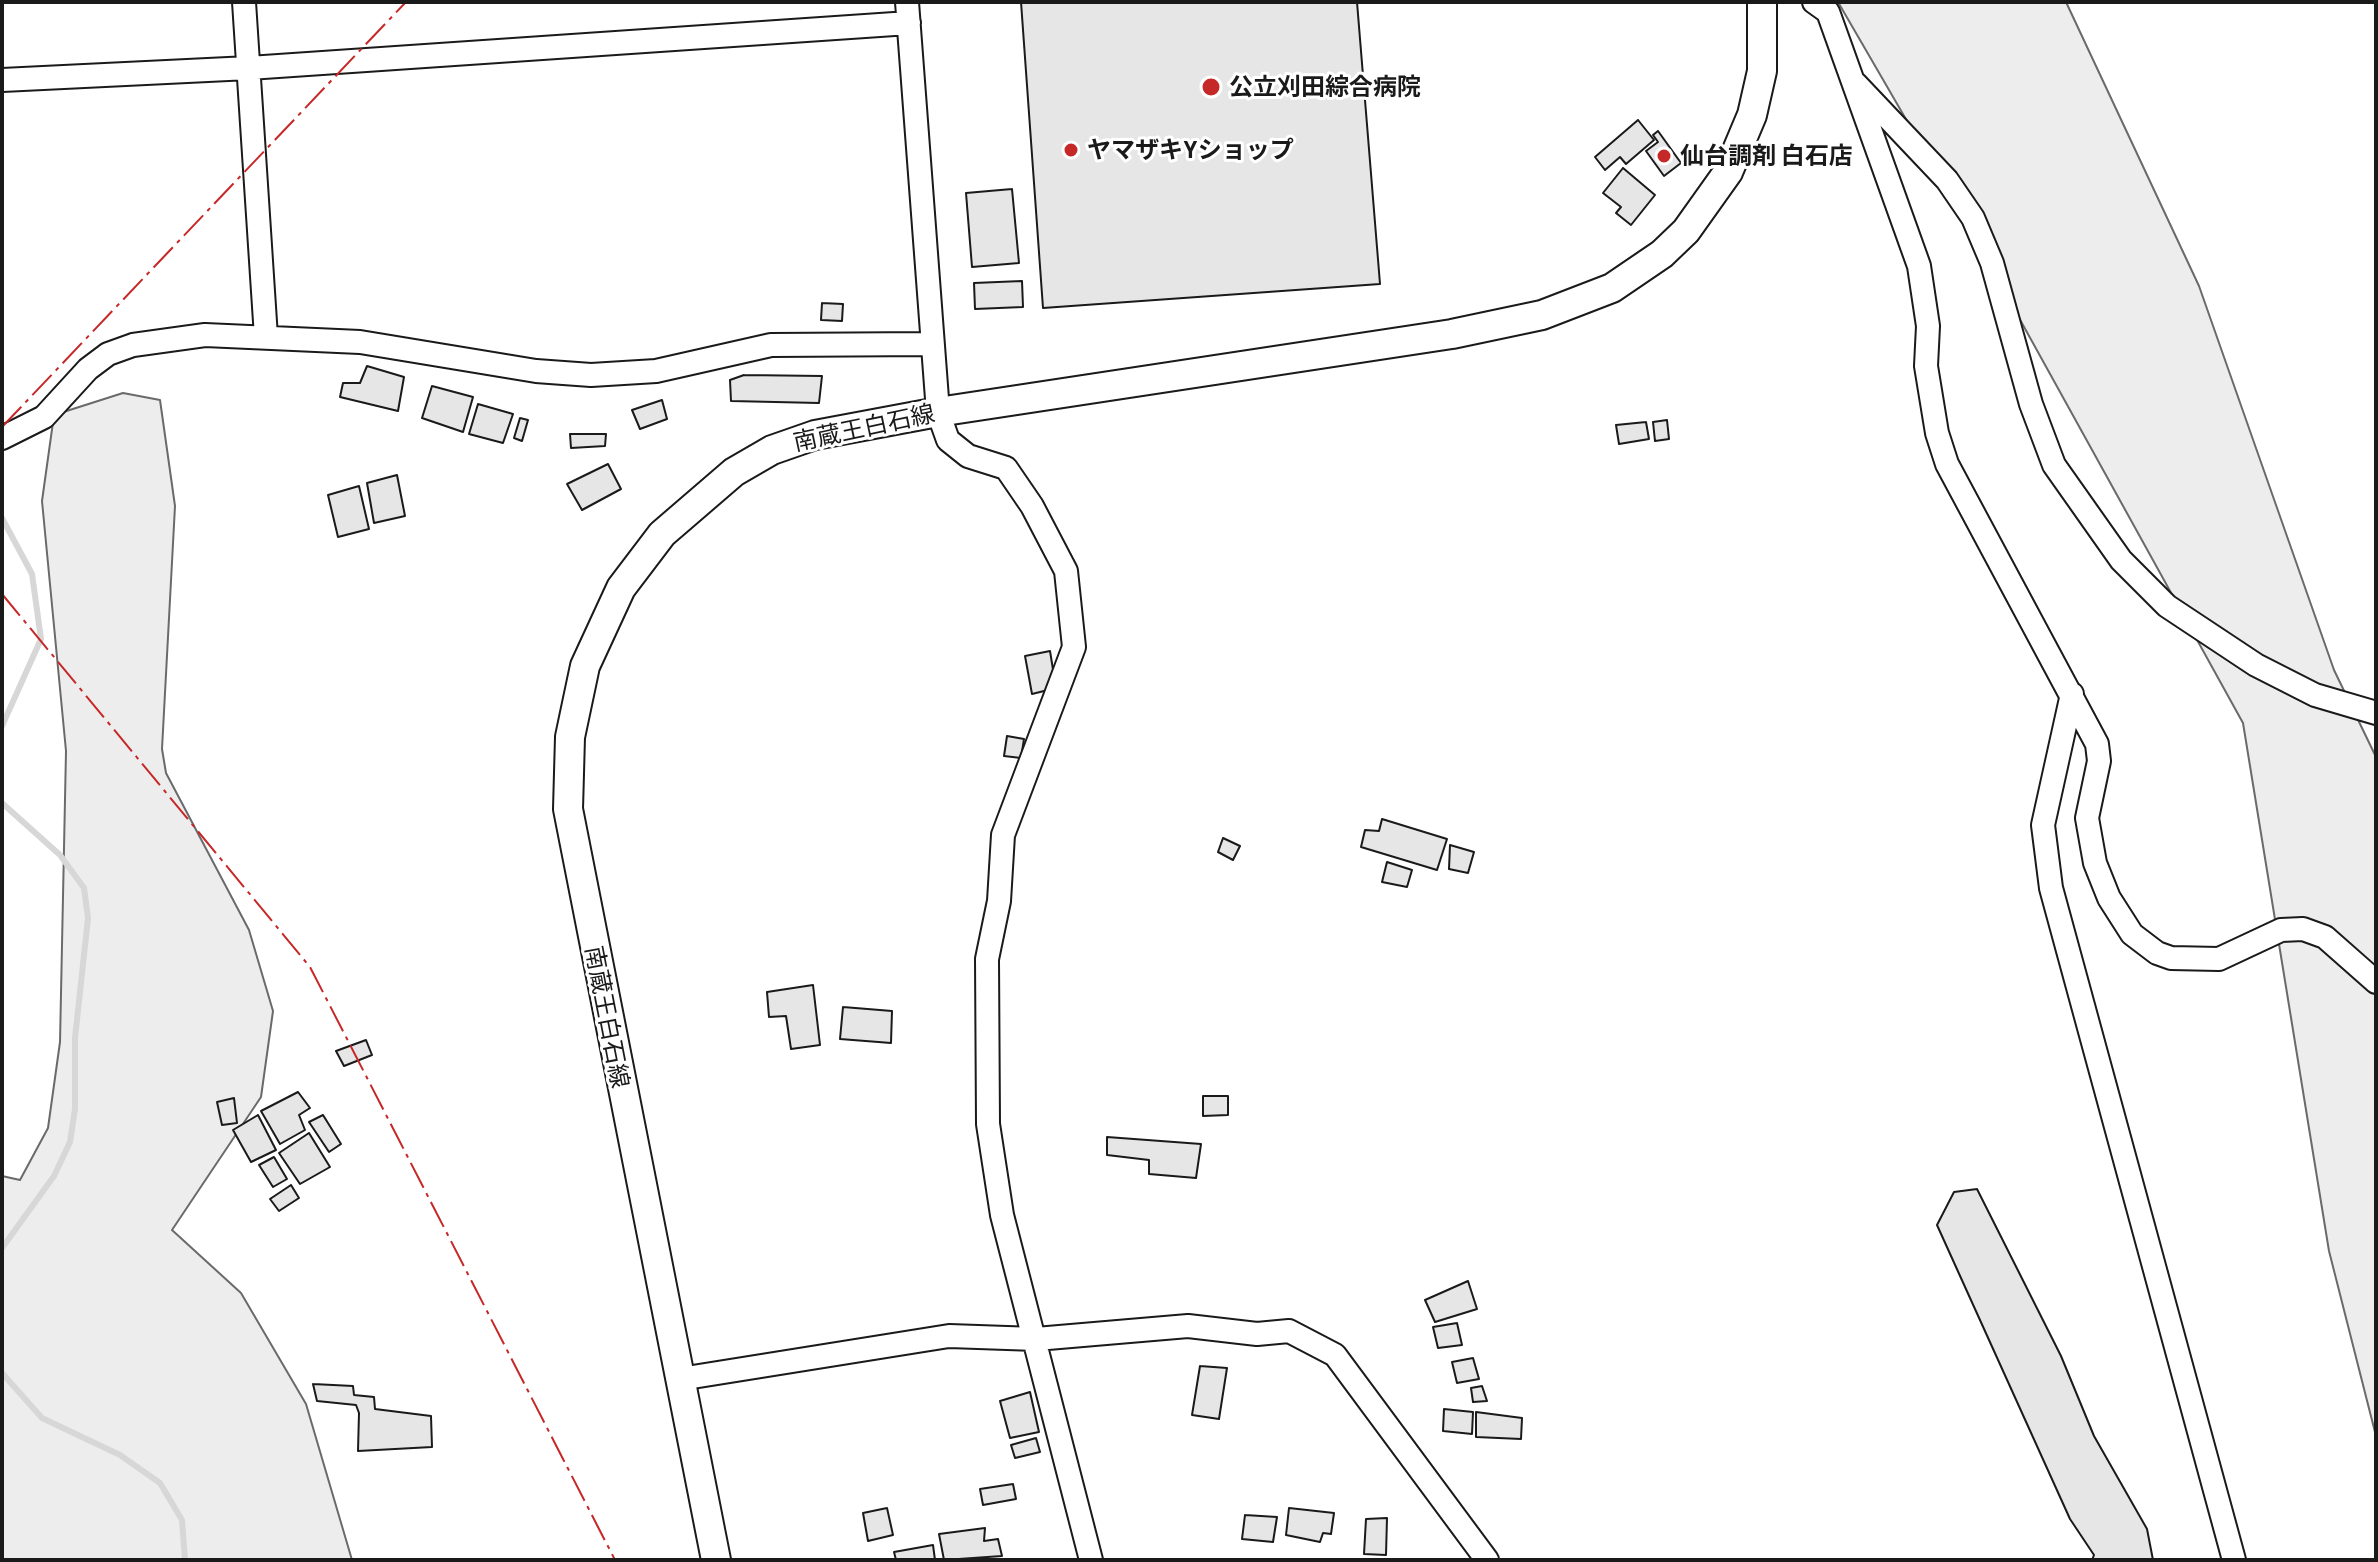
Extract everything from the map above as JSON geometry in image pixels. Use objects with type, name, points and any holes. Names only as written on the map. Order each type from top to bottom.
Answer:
[{"type":"main road","name":"南蔵王白石線","points":[[716,1560],[568,809],[570,737],[585,666],[605,618],[639,562],[690,508],[734,472],[772,450],[815,435],[938,412],[1452,334],[1542,315],[1612,288],[1662,254],[1686,231],[1728,172],[1752,115],[1762,71],[1762,2]]},
{"type":"street","points":[[244,2],[266,337]]},
{"type":"street","points":[[1814,2],[1828,12],[1919,266],[1928,326],[1926,366],[1937,433],[1947,464],[2038,639],[2072,694],[2097,744],[2099,761],[2087,818],[2090,847],[2109,898],[2132,934],[2157,953],[2198,961],[2230,956],[2281,930],[2303,929],[2325,937],[2376,982]]},
{"type":"street","points":[[2,80],[249,68],[908,12],[930,344],[938,412],[948,440],[968,456],[1006,468],[1032,506],[1066,571],[1074,647],[1003,835],[999,901],[987,959],[988,1124],[1002,1215],[1091,1560]]},
{"type":"street","points":[[1855,83],[1947,180],[1973,218],[1992,263],[2031,404],[2054,465],[2121,560],[2167,606],[2256,665],[2315,695],[2376,713]]},
{"type":"street","points":[[2,438],[44,417],[97,360],[121,349],[205,335],[360,342],[536,371],[591,375],[656,371],[771,345],[930,344]]},
{"type":"street","points":[[2072,694],[2043,825],[2051,888],[2234,1560]]},
{"type":"street","points":[[680,1379],[949,1336],[1036,1339],[1188,1326],[1257,1334],[1289,1331],[1335,1355],[1487,1560]]},
{"type":"shaded area","points":[[1838,2],[2066,2],[2199,286],[2334,670],[2376,757],[2376,1436],[2329,1251],[2243,723],[1976,240]]},
{"type":"shaded area","points":[[123,393],[160,400],[175,506],[162,749],[166,773],[249,930],[273,1011],[261,1097],[172,1230],[241,1293],[306,1404],[352,1560],[2,1560],[2,1176],[20,1180],[48,1128],[60,1042],[66,751],[42,501],[54,415]]},
{"type":"building","points":[[1021,2],[1357,2],[1380,284],[1043,308]]},
{"type":"building","points":[[1638,120],[1654,140],[1626,164],[1620,157],[1605,170],[1595,157]]},
{"type":"building","points":[[1658,131],[1681,163],[1664,176],[1646,151],[1658,142],[1653,135]]},
{"type":"building","points":[[1623,168],[1655,195],[1631,225],[1616,213],[1621,207],[1603,193]]},
{"type":"building","points":[[1012,189],[1019,263],[972,267],[966,193]]},
{"type":"building","points":[[1022,281],[1023,307],[975,309],[974,283]]},
{"type":"building","points":[[822,303],[843,304],[842,321],[821,320]]},
{"type":"building","points":[[367,366],[404,377],[398,411],[340,397],[343,383],[360,383]]},
{"type":"building","points":[[744,375],[822,376],[819,403],[731,401],[730,380]]},
{"type":"building","points":[[432,386],[473,397],[463,432],[422,418]]},
{"type":"building","points":[[662,400],[667,419],[640,429],[632,410]]},
{"type":"building","points":[[478,404],[513,414],[503,443],[469,434]]},
{"type":"building","points":[[520,418],[528,420],[522,441],[514,438]]},
{"type":"building","points":[[1667,420],[1669,439],[1655,441],[1653,422]]},
{"type":"building","points":[[1646,422],[1649,439],[1619,444],[1616,425]]},
{"type":"building","points":[[570,434],[606,434],[605,446],[571,448]]},
{"type":"building","points":[[608,464],[621,489],[582,510],[567,484]]},
{"type":"building","points":[[397,475],[405,516],[374,523],[367,483]]},
{"type":"building","points":[[359,486],[369,529],[338,537],[328,495]]},
{"type":"building","points":[[1050,651],[1056,688],[1032,694],[1025,656]]},
{"type":"building","points":[[1007,736],[1024,739],[1021,758],[1004,756]]},
{"type":"building","points":[[1382,819],[1447,839],[1437,870],[1361,847],[1365,830],[1379,831]]},
{"type":"building","points":[[1223,838],[1240,846],[1233,860],[1218,852]]},
{"type":"building","points":[[1450,845],[1474,852],[1468,873],[1449,869]]},
{"type":"building","points":[[1387,862],[1412,870],[1407,887],[1382,882]]},
{"type":"building","points":[[813,985],[820,1045],[791,1049],[786,1016],[769,1017],[767,992]]},
{"type":"building","points":[[843,1007],[892,1011],[891,1043],[840,1039]]},
{"type":"building","points":[[366,1040],[372,1055],[344,1066],[336,1051]]},
{"type":"building","points":[[298,1092],[310,1108],[299,1115],[305,1130],[280,1144],[261,1111]]},
{"type":"building","points":[[1203,1096],[1228,1096],[1228,1115],[1203,1116]]},
{"type":"building","points":[[234,1098],[237,1123],[222,1125],[217,1102]]},
{"type":"building","points":[[258,1115],[276,1150],[251,1162],[233,1130]]},
{"type":"building","points":[[323,1115],[341,1144],[329,1152],[309,1122]]},
{"type":"building","points":[[309,1133],[330,1167],[300,1184],[279,1153]]},
{"type":"building","points":[[1107,1137],[1201,1144],[1196,1178],[1149,1174],[1149,1160],[1107,1155]]},
{"type":"building","points":[[274,1157],[287,1179],[273,1187],[259,1165]]},
{"type":"building","points":[[291,1185],[299,1198],[279,1211],[270,1199]]},
{"type":"building","points":[[1977,1189],[2061,1356],[2094,1436],[2147,1529],[2153,1560],[2092,1560],[2094,1555],[2070,1519],[1937,1225],[1954,1192]]},
{"type":"building","points":[[1468,1281],[1477,1309],[1435,1322],[1425,1300]]},
{"type":"building","points":[[1457,1323],[1462,1345],[1438,1348],[1433,1327]]},
{"type":"building","points":[[1473,1358],[1479,1379],[1457,1383],[1452,1362]]},
{"type":"building","points":[[1200,1366],[1227,1368],[1219,1419],[1192,1415]]},
{"type":"building","points":[[313,1384],[353,1386],[354,1395],[374,1397],[375,1409],[431,1416],[432,1447],[358,1451],[359,1413],[356,1405],[317,1401]]},
{"type":"building","points":[[1482,1386],[1487,1401],[1473,1402],[1471,1388]]},
{"type":"building","points":[[1030,1392],[1039,1432],[1010,1438],[1000,1401]]},
{"type":"building","points":[[1444,1409],[1473,1412],[1472,1434],[1443,1431]]},
{"type":"building","points":[[1476,1412],[1522,1418],[1521,1439],[1476,1437]]},
{"type":"building","points":[[1036,1438],[1040,1452],[1015,1458],[1011,1445]]},
{"type":"building","points":[[1013,1484],[1016,1499],[983,1505],[980,1489]]},
{"type":"building","points":[[887,1508],[893,1535],[868,1541],[863,1513]]},
{"type":"building","points":[[1289,1508],[1334,1513],[1331,1534],[1323,1533],[1320,1542],[1286,1535]]},
{"type":"building","points":[[1245,1515],[1277,1517],[1273,1542],[1242,1539]]},
{"type":"building","points":[[1387,1518],[1386,1555],[1364,1554],[1366,1519]]},
{"type":"building","points":[[985,1528],[984,1541],[998,1539],[1002,1556],[944,1560],[939,1534]]},
{"type":"building","points":[[933,1545],[935,1560],[896,1560],[894,1552]]},
{"type":"waterway","points":[[2,518],[32,574],[41,639],[2,726]]},
{"type":"waterway","points":[[2,803],[60,855],[84,888],[88,918],[75,1038],[75,1109],[70,1142],[54,1176],[2,1248]]},
{"type":"waterway","points":[[2,1373],[42,1418],[120,1455],[160,1483],[182,1520],[185,1560]]},
{"type":"power","points":[[2,427],[406,2]]},
{"type":"power","points":[[2,594],[310,967],[615,1560]]},
{"type":"place","name":"公立刈田綜合病院","points":[[1211,87]]},
{"type":"place","name":"ヤマザキYショップ","points":[[1071,150]]},
{"type":"place","name":"仙台調剤 白石店","points":[[1664,156]]}]
